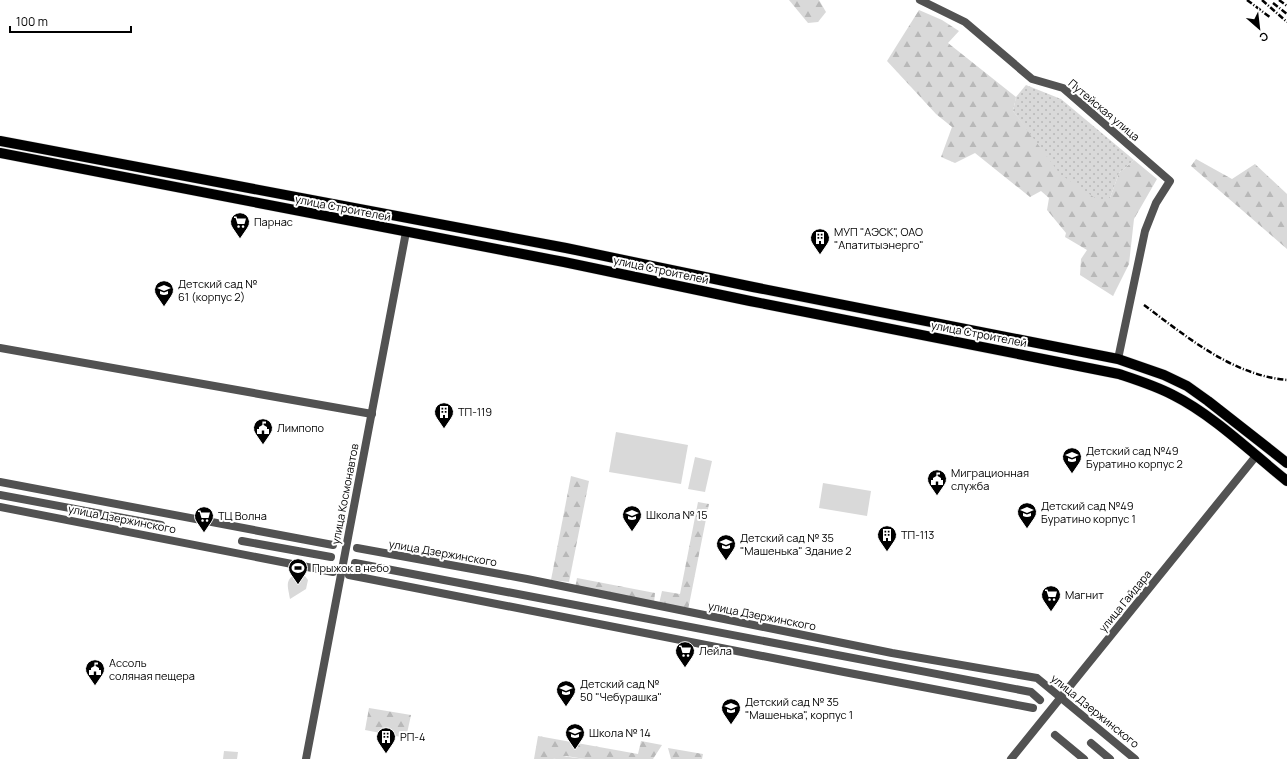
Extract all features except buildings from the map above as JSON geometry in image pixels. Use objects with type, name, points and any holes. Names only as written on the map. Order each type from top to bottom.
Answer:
[{"type":"main road","name":"улица Строителей","points":[[0,141],[566,248],[753,287],[1118,359],[1164,375],[1187,386],[1287,463]]},
{"type":"main road","name":"улица Строителей","points":[[0,153],[564,262],[750,301],[1119,374],[1156,387],[1191,405],[1287,481]]},
{"type":"main road","points":[[225,196],[227,184]]},
{"type":"main road","points":[[406,232],[408,218]]},
{"type":"main road","points":[[750,301],[753,287]]},
{"type":"main road","points":[[966,344],[969,330]]},
{"type":"main road","points":[[1256,456],[1265,445]]},
{"type":"street","name":"Путейская улица","points":[[920,0],[965,22],[1032,79],[1063,88],[1170,181],[1156,203],[1145,231],[1118,359]]},
{"type":"street","name":"улица Космонавтов","points":[[306,759],[406,232]]},
{"type":"street","points":[[0,348],[372,414]]},
{"type":"street","name":"улица Гайдара","points":[[1011,759],[1256,456]]},
{"type":"street","name":"улица Дзержинского","points":[[0,482],[333,545]]},
{"type":"street","name":"улица Дзержинского","points":[[0,495],[161,525]]},
{"type":"street","name":"улица Дзержинского","points":[[0,507],[333,572]]},
{"type":"street","points":[[242,541],[331,557]]},
{"type":"street","name":"улица Дзержинского","points":[[357,548],[527,579],[892,653],[1037,678],[1135,759]]},
{"type":"street","points":[[355,562],[1031,692],[1040,700]]},
{"type":"street","points":[[349,575],[1033,708]]},
{"type":"street","points":[[1055,735],[1084,759]]},
{"type":"street","points":[[1091,743],[1110,759]]},
{"type":"green space","points":[[789,0],[819,0],[826,12],[818,22],[808,23]]},
{"type":"green space","points":[[919,10],[942,20],[959,31],[948,43],[1016,97],[1013,111],[1036,140],[1110,198],[1119,173],[1134,160],[1157,179],[1134,219],[1129,264],[1113,296],[1080,275],[1081,259],[1087,250],[1065,237],[1066,233],[1047,210],[1049,198],[1041,191],[1030,197],[975,153],[955,163],[941,157],[952,127],[936,114],[887,61]]},
{"type":"green space","points":[[1026,85],[1061,99],[1134,160],[1119,173],[1110,198],[1098,200],[1060,174],[1013,111],[1016,97]]},
{"type":"green space","points":[[1196,159],[1232,179],[1255,164],[1287,194],[1287,249],[1191,166]]},
{"type":"green space","points":[[616,432],[688,445],[681,484],[609,472]]},
{"type":"green space","points":[[695,457],[712,461],[705,492],[688,489]]},
{"type":"green space","points":[[571,476],[589,481],[569,582],[551,580]]},
{"type":"green space","points":[[823,483],[871,491],[867,516],[819,508]]},
{"type":"green space","points":[[698,502],[709,504],[688,610],[659,604],[662,591],[680,594]]},
{"type":"green space","name":"Прыжок в небо","points":[[297,573],[305,576],[308,580],[306,589],[290,599],[288,584],[290,578]]},
{"type":"green space","points":[[577,578],[655,593],[654,603],[575,588]]},
{"type":"green space","points":[[369,708],[411,715],[406,738],[365,730]]},
{"type":"green space","name":"Школа № 14","points":[[538,736],[638,754],[641,741],[662,745],[653,759],[585,759],[566,756],[553,759],[534,759]]},
{"type":"green space","points":[[668,748],[703,754],[702,759],[671,759]]},
{"type":"green space","points":[[224,751],[238,752],[237,759],[223,759]]},
{"type":"green space","points":[[561,756],[585,759],[553,759]]},
{"type":"railway","points":[[1247,0],[1271,18]]},
{"type":"railway","points":[[1262,0],[1287,22]]},
{"type":"railway","points":[[1279,0],[1287,6]]},
{"type":"railway","points":[[1273,3],[1287,14]]},
{"type":"railway","points":[[1144,305],[1177,330],[1211,353],[1229,363],[1267,377],[1287,380]]},
{"type":"place","name":"Парнас","points":[[240,239]]},
{"type":"place","name":"МУП \"АЭСК\", ОАО \"Апатитыэнерго\"","points":[[820,255]]},
{"type":"place","name":"Детский сад № 61 (корпус 2)","points":[[164,307]]},
{"type":"place","name":"ТП-119","points":[[444,429]]},
{"type":"place","name":"Лимпопо","points":[[263,445]]},
{"type":"place","name":"Детский сад №49 Буратино корпус 2","points":[[1072,474]]},
{"type":"place","name":"Миграционная служба","points":[[937,496]]},
{"type":"place","name":"Детский сад №49 Буратино корпус 1","points":[[1027,529]]},
{"type":"place","name":"Школа № 15","points":[[632,532]]},
{"type":"place","name":"ТЦ Волна","points":[[204,533]]},
{"type":"place","name":"ТП-113","points":[[887,552]]},
{"type":"place","name":"Детский сад № 35 \"Машенька\" Здание 2","points":[[726,561]]},
{"type":"place","name":"Прыжок в небо","points":[[298,585]]},
{"type":"place","name":"Магнит","points":[[1051,612]]},
{"type":"place","name":"Лейла","points":[[685,668]]},
{"type":"place","name":"Ассоль соляная пещера","points":[[95,686]]},
{"type":"place","name":"Детский сад № 50 \"Чебурашка\"","points":[[566,707]]},
{"type":"place","name":"Детский сад № 35 \"Машенька\", корпус 1","points":[[731,725]]},
{"type":"place","name":"Школа № 14","points":[[575,750]]},
{"type":"place","name":"РП-4","points":[[386,754]]}]
